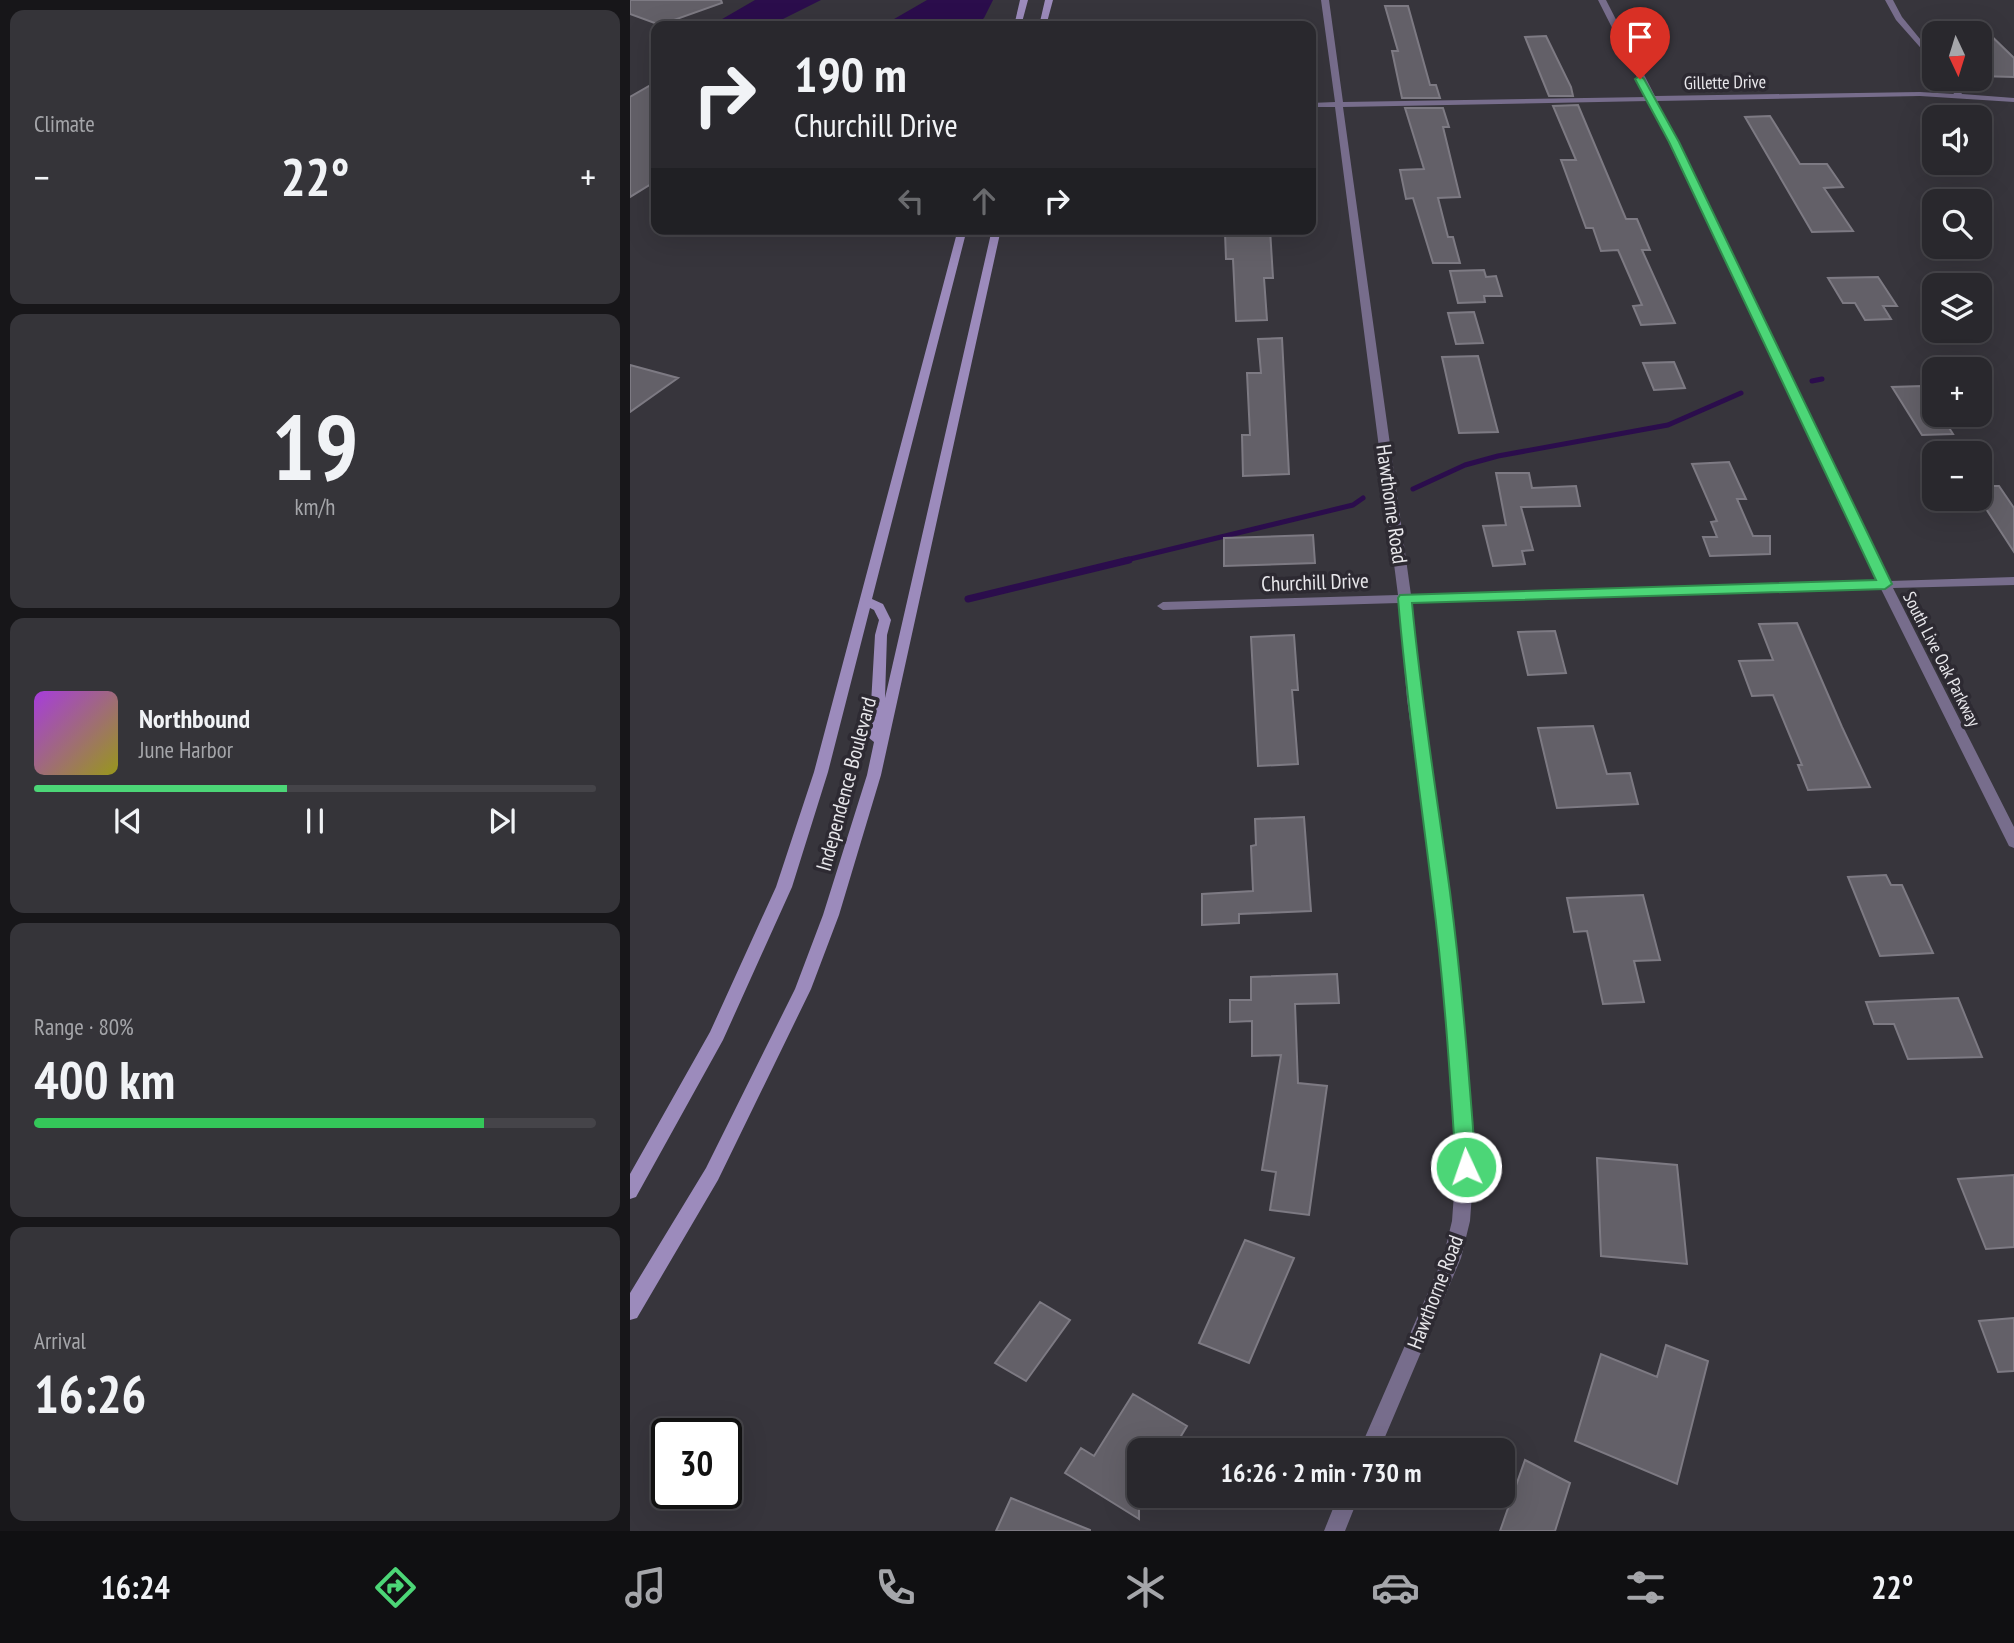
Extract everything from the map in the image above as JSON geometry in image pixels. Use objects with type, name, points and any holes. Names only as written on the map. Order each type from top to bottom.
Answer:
[{"type":"main road","points":[[1018,21],[1024,0]]},
{"type":"main road","points":[[1043,21],[1049,0]]},
{"type":"main road","name":"Independence Boulevard","points":[[630,1191],[718,1035],[784,887],[821,772],[961,235]]},
{"type":"main road","name":"Independence Boulevard","points":[[630,1311],[712,1174],[803,989],[831,915],[874,775],[996,235]]},
{"type":"main road","points":[[865,601],[879,607],[886,620],[881,635],[874,775]]},
{"type":"street","name":"Hawthorne Road","points":[[1325,0],[1405,598],[1414,699],[1454,1001],[1466,1181],[1461,1221],[1452,1258],[1375,1438]]},
{"type":"street","name":"South Live Oak Parkway","points":[[1602,0],[1674,142],[1885,584],[2014,842]]},
{"type":"street","points":[[1889,0],[1899,18],[1922,46]]},
{"type":"street","points":[[1956,91],[1959,95]]},
{"type":"street","name":"Gillette Drive","points":[[1316,104],[1959,95],[2014,100]]},
{"type":"street","name":"Churchill Drive","points":[[1163,606],[2014,581]]},
{"type":"street","points":[[1334,1531],[1344,1508]]},
{"type":"shaded area","points":[[755,0],[821,0],[779,21],[719,21]]},
{"type":"shaded area","points":[[927,0],[993,0],[980,21],[891,21]]},
{"type":"building","points":[[630,0],[721,0],[722,3],[671,21],[651,22],[630,14]]},
{"type":"building","points":[[1385,6],[1408,6],[1430,85],[1436,85],[1440,98],[1402,98],[1392,51],[1398,51]]},
{"type":"building","points":[[1546,36],[1573,96],[1549,96],[1525,37]]},
{"type":"building","points":[[1992,37],[2014,58],[2014,77],[1992,76]]},
{"type":"building","points":[[651,85],[651,184],[630,197],[630,97]]},
{"type":"building","points":[[1578,105],[1626,219],[1637,219],[1650,250],[1642,250],[1675,323],[1641,325],[1633,306],[1642,305],[1618,250],[1601,251],[1593,228],[1586,228],[1561,160],[1576,160],[1553,106]]},
{"type":"building","points":[[1405,108],[1443,108],[1449,127],[1443,127],[1460,197],[1438,198],[1448,237],[1453,237],[1460,263],[1433,263],[1413,198],[1406,199],[1400,170],[1424,169]]},
{"type":"building","points":[[1770,116],[1800,164],[1827,164],[1843,187],[1824,188],[1853,231],[1812,232],[1745,117]]},
{"type":"building","points":[[1225,235],[1270,235],[1273,278],[1264,278],[1267,320],[1236,321],[1233,259],[1226,259]]},
{"type":"building","points":[[1484,270],[1486,277],[1496,276],[1502,296],[1484,296],[1485,302],[1458,303],[1450,271]]},
{"type":"building","points":[[1878,277],[1897,306],[1883,306],[1891,319],[1865,320],[1855,303],[1843,303],[1828,278]]},
{"type":"building","points":[[1474,312],[1483,343],[1456,344],[1448,313]]},
{"type":"building","points":[[1282,338],[1289,474],[1243,476],[1242,435],[1250,435],[1247,373],[1261,373],[1258,339]]},
{"type":"building","points":[[1478,356],[1498,432],[1459,433],[1442,357]]},
{"type":"building","points":[[1674,362],[1685,388],[1654,390],[1643,363]]},
{"type":"building","points":[[630,365],[678,378],[630,412]]},
{"type":"building","points":[[1922,386],[1922,427],[1949,427],[1953,434],[1922,435],[1892,387]]},
{"type":"building","points":[[1729,462],[1746,499],[1737,499],[1753,536],[1770,536],[1770,554],[1710,556],[1703,537],[1717,537],[1711,522],[1717,521],[1692,464]]},
{"type":"building","points":[[1496,473],[1529,473],[1532,488],[1576,486],[1580,506],[1521,507],[1533,550],[1522,551],[1525,564],[1493,566],[1483,526],[1506,525]]},
{"type":"building","points":[[1992,486],[1999,486],[2014,508],[2014,552],[1987,511],[1992,511]]},
{"type":"building","points":[[1313,535],[1315,563],[1224,566],[1224,538]]},
{"type":"building","points":[[1797,623],[1870,787],[1808,790],[1798,765],[1802,765],[1773,695],[1752,696],[1739,661],[1773,660],[1759,624]]},
{"type":"building","points":[[1555,631],[1566,673],[1528,675],[1518,632]]},
{"type":"building","points":[[1294,635],[1298,690],[1292,690],[1298,764],[1258,766],[1251,637]]},
{"type":"building","points":[[1593,726],[1607,774],[1630,773],[1638,804],[1557,808],[1538,728]]},
{"type":"building","points":[[1304,817],[1311,911],[1239,914],[1239,923],[1202,925],[1202,894],[1253,891],[1251,846],[1256,845],[1255,819]]},
{"type":"building","points":[[1886,875],[1891,885],[1902,885],[1933,953],[1880,956],[1848,877]]},
{"type":"building","points":[[1643,895],[1660,960],[1634,961],[1644,1002],[1603,1004],[1587,931],[1574,932],[1567,898]]},
{"type":"building","points":[[1337,974],[1339,1003],[1295,1004],[1298,1083],[1327,1086],[1309,1215],[1270,1210],[1276,1172],[1262,1170],[1281,1055],[1252,1056],[1252,1021],[1230,1022],[1230,1000],[1251,1000],[1251,977]]},
{"type":"building","points":[[1958,998],[1982,1057],[1908,1059],[1894,1024],[1874,1024],[1866,1002]]},
{"type":"building","points":[[1597,1158],[1677,1165],[1687,1264],[1601,1256]]},
{"type":"building","points":[[2014,1175],[2014,1247],[1986,1249],[1958,1179]]},
{"type":"building","points":[[1245,1240],[1294,1258],[1249,1363],[1199,1343]]},
{"type":"building","points":[[1040,1302],[1070,1320],[1026,1381],[995,1363]]},
{"type":"building","points":[[2014,1318],[2014,1371],[1998,1372],[1979,1321]]},
{"type":"building","points":[[1666,1345],[1708,1361],[1677,1484],[1575,1441],[1601,1354],[1657,1377]]},
{"type":"building","points":[[1133,1394],[1187,1426],[1180,1438],[1127,1438],[1127,1508],[1139,1508],[1139,1519],[1065,1473],[1081,1448],[1094,1456]]},
{"type":"building","points":[[1525,1460],[1570,1483],[1555,1531],[1500,1531],[1508,1508],[1515,1508],[1515,1488]]},
{"type":"building","points":[[1011,1498],[1090,1530],[1090,1531],[996,1531]]},
{"type":"waterway","points":[[1812,381],[1822,379]]},
{"type":"waterway","points":[[1413,489],[1465,465],[1498,456],[1668,425],[1741,393]]},
{"type":"waterway","points":[[1122,561],[1353,505],[1363,498]]},
{"type":"waterway","points":[[968,599],[1129,560]]},
{"type":"route","points":[[1466,1167],[1455,1015],[1414,699],[1405,598],[1885,584],[1674,142],[1640,79]]}]
